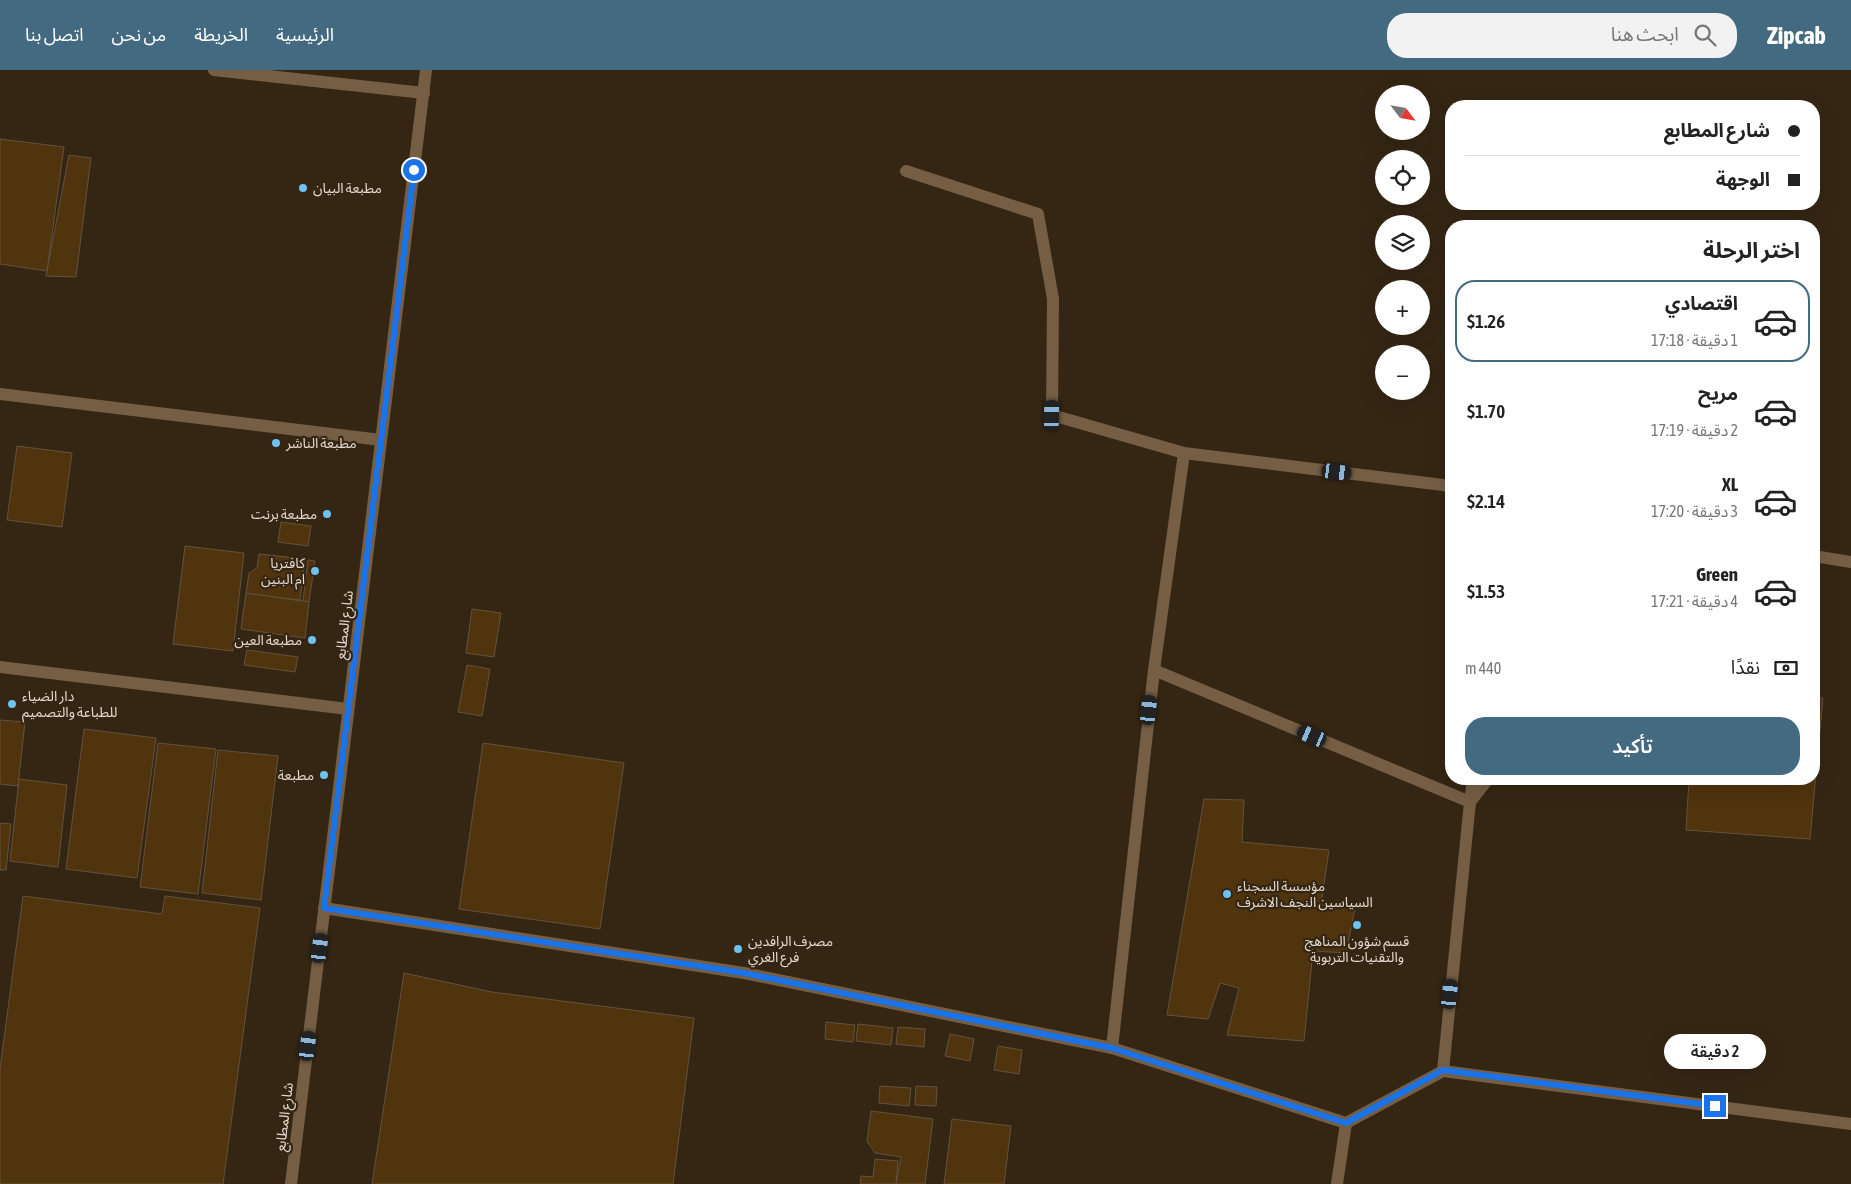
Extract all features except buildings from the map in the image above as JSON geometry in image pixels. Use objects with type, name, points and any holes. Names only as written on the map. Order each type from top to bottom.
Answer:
[{"type":"street","points":[[214,70],[424,92]]},
{"type":"street","name":"شارع المطابع","points":[[291,1184],[426,70]]},
{"type":"street","points":[[906,170],[1038,214],[1053,299],[1052,415],[1184,453],[1445,485]]},
{"type":"street","points":[[0,394],[381,440]]},
{"type":"street","points":[[1112,1048],[1154,670],[1184,453]]},
{"type":"street","points":[[1820,557],[1851,562]]},
{"type":"street","points":[[0,667],[348,709]]},
{"type":"street","points":[[1154,670],[1470,802]]},
{"type":"street","points":[[1443,1070],[1472,785]]},
{"type":"street","points":[[1470,802],[1483,785]]},
{"type":"street","points":[[324,908],[744,973],[1112,1048],[1346,1123],[1443,1070],[1851,1124]]},
{"type":"street","points":[[1337,1184],[1346,1123]]},
{"type":"place","name":"مطبعة البيان","points":[[303,188]]},
{"type":"place","name":"مطبعة الناشر","points":[[276,443]]},
{"type":"place","name":"مطبعة برنت","points":[[327,514]]},
{"type":"place","name":"كافتريا ام البنين","points":[[315,571]]},
{"type":"place","name":"مطبعة العين","points":[[312,640]]},
{"type":"place","name":"دار الضياء للطباعة والتصميم","points":[[12,704]]},
{"type":"place","name":"مطبعة","points":[[324,775]]},
{"type":"place","name":"مؤسسة السجناء السياسين النجف الاشرف","points":[[1227,894]]},
{"type":"place","name":"قسم شؤون المناهج والتقنيات التربوية","points":[[1357,925]]},
{"type":"place","name":"مصرف الرافدين فرع الغري","points":[[738,949]]},
{"type":"route","points":[[414,170],[324,908],[744,973],[1112,1048],[1346,1123],[1443,1070],[1715,1106]]}]
